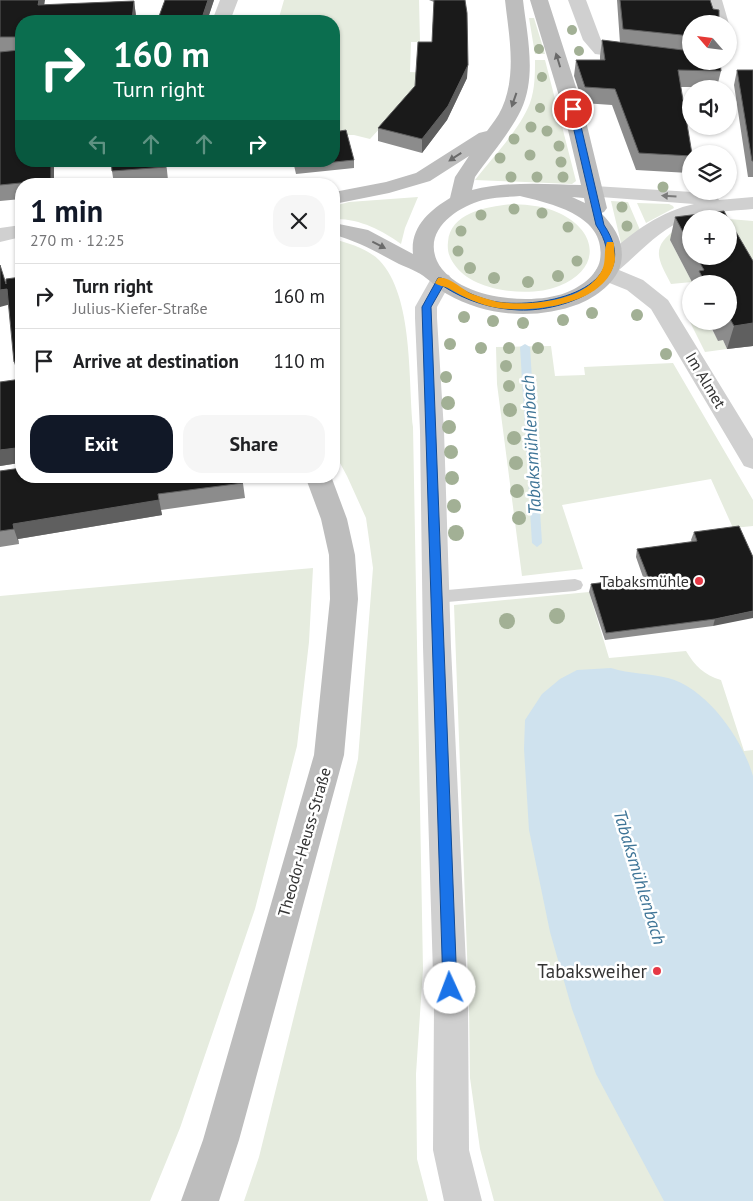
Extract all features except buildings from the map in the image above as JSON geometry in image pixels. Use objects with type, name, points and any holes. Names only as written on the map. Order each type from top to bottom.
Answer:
[{"type":"street","points":[[223,15],[228,0]]},
{"type":"street","points":[[438,277],[426,260],[423,246],[425,233],[432,220],[444,209],[447,197],[484,152],[510,110],[517,91],[521,69],[514,0]]},
{"type":"street","points":[[539,0],[573,109],[594,192],[600,225]]},
{"type":"street","points":[[577,0],[581,6],[594,45],[601,50],[682,59]]},
{"type":"street","points":[[714,0],[718,15]]},
{"type":"street","points":[[340,197],[390,187],[423,177],[496,130]]},
{"type":"street","points":[[390,187],[416,187],[447,197],[490,192],[594,192],[753,202]]},
{"type":"street","points":[[524,191],[547,195],[568,202],[586,212],[600,225],[608,236],[611,248],[607,270]]},
{"type":"street","points":[[340,230],[360,235],[438,277],[457,291],[476,299],[497,305],[543,306],[582,294],[596,284],[607,270],[665,222],[679,215],[710,208],[753,202]]},
{"type":"street","points":[[0,234],[15,232]]},
{"type":"street","name":"Im Almet","points":[[607,270],[645,290],[660,305],[753,460]]},
{"type":"street","points":[[438,277],[426,307],[426,318],[432,431],[451,1007],[451,1150],[463,1201]]},
{"type":"street","name":"Theodor-Heuss-Straße","points":[[200,1201],[221,1140],[329,755],[344,599],[342,555],[334,519],[321,483]]},
{"type":"lane","points":[[436,596],[575,585]]},
{"type":"shaded area","points":[[284,0],[419,0],[420,42],[411,42],[410,72],[431,73],[370,139],[354,135],[340,135],[340,15],[280,15]]},
{"type":"shaded area","points":[[529,18],[534,18],[545,54],[535,54]]},
{"type":"shaded area","points":[[535,60],[545,60],[576,181],[572,184],[475,180],[513,133],[526,113],[533,92]]},
{"type":"shaded area","points":[[418,197],[405,228],[401,244],[369,226],[340,219],[340,204],[349,202]]},
{"type":"shaded area","points":[[611,201],[628,202],[640,230],[623,244],[621,243]]},
{"type":"shaded area","points":[[637,203],[669,204],[674,208],[646,223]]},
{"type":"shaded area","points":[[514,204],[537,206],[554,211],[572,221],[582,230],[590,250],[583,270],[573,279],[559,286],[533,292],[502,290],[487,286],[474,281],[462,273],[452,261],[448,251],[450,232],[456,224],[463,217],[473,212]]},
{"type":"shaded area","points":[[737,220],[753,221],[753,275],[737,248]]},
{"type":"shaded area","points":[[679,227],[670,240],[688,275],[682,275],[682,283],[671,284],[660,259],[660,247],[670,234]]},
{"type":"shaded area","points":[[340,241],[374,256],[390,276],[404,316],[407,339],[413,427],[423,969],[416,1074],[417,1159],[428,1201],[244,1201],[259,1157],[358,759],[373,568],[366,518],[340,463]]},
{"type":"shaded area","points":[[694,330],[712,330],[718,340],[723,340],[727,349],[705,352]]},
{"type":"shaded area","points":[[551,346],[555,376],[585,375],[584,367],[673,363],[753,500],[753,526],[733,528],[711,479],[562,505],[583,569],[522,576],[497,384],[496,347]]},
{"type":"shaded area","points":[[313,568],[309,642],[297,746],[255,909],[180,1128],[150,1201],[0,1201],[0,596]]},
{"type":"shaded area","points":[[589,592],[609,658],[686,651],[701,669],[721,680],[744,751],[753,750],[753,1201],[494,1201],[480,1149],[470,1078],[454,605]]},
{"type":"water","name":"Tabaksweiher","points":[[611,668],[668,678],[696,692],[721,717],[732,732],[741,747],[753,776],[753,1201],[664,1201],[596,1074],[572,1009],[550,932],[529,830],[524,749],[525,720],[542,694],[560,679],[577,670]]},
{"type":"waterway","name":"Tabaksmühlenbach","points":[[525,347],[537,543]]},
{"type":"slow traffic","points":[[440,283],[441,280],[457,291],[497,305],[543,306],[582,294],[596,284],[609,267],[610,244]]},
{"type":"place","name":"Tabaksmühle","points":[[699,581]]},
{"type":"place","name":"Tabaksweiher","points":[[657,971]]},
{"type":"route","points":[[450,988],[437,647],[432,431],[426,307],[441,280],[457,291],[476,299],[497,305],[520,307],[543,306],[582,294],[596,284],[605,273],[609,267],[611,248],[608,236],[600,225],[594,192],[573,109]]}]
